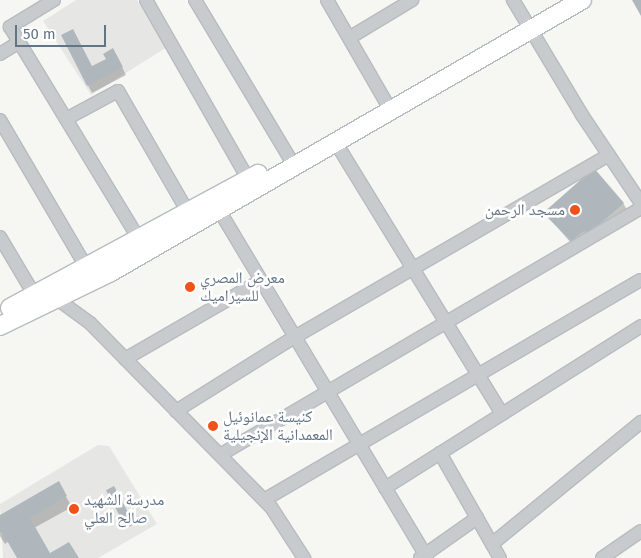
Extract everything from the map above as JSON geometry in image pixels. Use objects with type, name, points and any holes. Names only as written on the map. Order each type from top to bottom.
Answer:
[{"type":"main road","points":[[0,326],[111,272],[336,143],[529,26],[565,0]]},
{"type":"main road","points":[[0,314],[87,268],[386,102],[582,0]]},
{"type":"street","points":[[52,0],[10,27],[139,239]]},
{"type":"street","points":[[146,0],[248,179]]},
{"type":"street","points":[[195,0],[289,156]]},
{"type":"street","points":[[327,0],[386,102]]},
{"type":"street","points":[[349,38],[412,0]]},
{"type":"street","points":[[513,0],[641,203]]},
{"type":"street","points":[[0,54],[20,42]]},
{"type":"street","points":[[66,118],[118,91],[188,212]]},
{"type":"street","points":[[0,120],[87,268]]},
{"type":"street","points":[[336,143],[412,271],[502,414]]},
{"type":"street","points":[[176,411],[293,338],[412,271],[609,155]]},
{"type":"street","points":[[220,455],[641,208]]},
{"type":"street","points":[[219,210],[293,338],[385,488],[424,557],[477,518]]},
{"type":"street","points":[[0,237],[35,296]]},
{"type":"street","points":[[125,359],[260,280]]},
{"type":"street","points":[[264,500],[641,280]]},
{"type":"street","points":[[57,299],[90,323],[264,500],[304,558]]},
{"type":"street","points":[[385,488],[639,330]]},
{"type":"street","points":[[492,544],[641,422]]},
{"type":"street","points":[[440,453],[500,558]]},
{"type":"street","points":[[602,558],[641,531]]},
{"type":"shaded area","points":[[76,0],[137,0],[167,47],[91,95],[43,21]]},
{"type":"shaded area","points":[[98,445],[109,446],[157,524],[98,558],[3,558],[0,504]]},
{"type":"building","points":[[632,0],[641,0],[641,16]]},
{"type":"building","points":[[73,29],[92,66],[106,59],[103,54],[113,48],[123,67],[87,86],[61,35]]},
{"type":"building","points":[[594,168],[624,203],[588,234],[584,231],[571,241],[543,213]]},
{"type":"building","points":[[59,481],[67,496],[30,518],[50,553],[69,542],[79,558],[17,558],[2,532],[0,533],[0,515]]},
{"type":"building","points":[[114,486],[132,520],[124,524],[106,490]]},
{"type":"place","name":"مسجد الرحمن","points":[[575,210]]},
{"type":"place","name":"معرض المصري للسيراميك","points":[[190,287]]},
{"type":"place","name":"كنيسة عمانوئيل المعمدانية الإنجيلية","points":[[213,426]]},
{"type":"place","name":"مدرسة الشهيد صالح العلي","points":[[74,509]]}]
